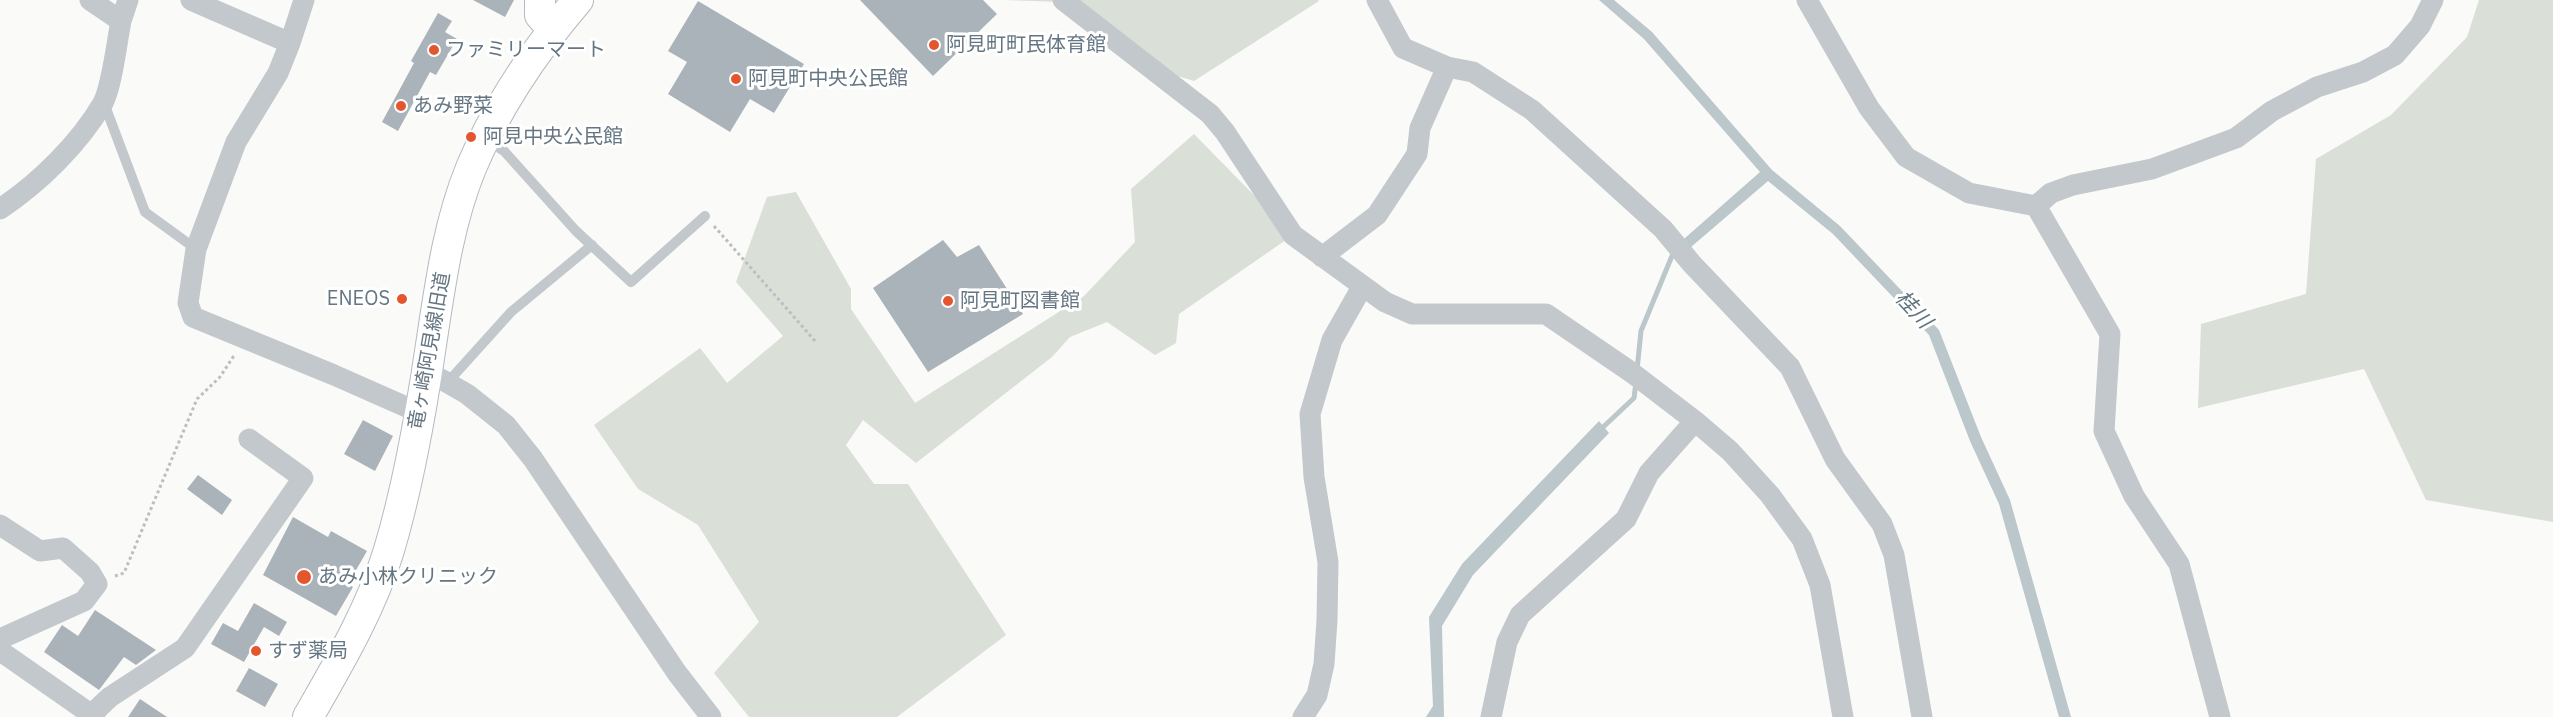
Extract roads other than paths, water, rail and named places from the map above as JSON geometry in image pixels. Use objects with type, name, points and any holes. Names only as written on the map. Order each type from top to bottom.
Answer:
[{"type":"street","points":[[90,0],[121,21]]},
{"type":"street","points":[[0,209],[29,190],[61,159],[104,101],[121,21],[128,0]]},
{"type":"street","points":[[191,0],[290,43]]},
{"type":"street","points":[[304,0],[278,73],[236,142],[196,249],[188,303],[193,317],[420,413]]},
{"type":"street","points":[[540,0],[540,15],[554,29]]},
{"type":"street","name":"竜ヶ崎阿見線旧道","points":[[308,717],[351,642],[389,551],[402,504],[420,413],[437,377],[453,224],[471,169],[485,138],[528,63],[578,0]]},
{"type":"street","points":[[1063,0],[1210,114],[1231,141],[1293,235],[1362,287],[1385,302],[1412,315],[1546,314],[1589,342],[1695,420],[1730,451],[1770,495],[1802,539],[1820,585],[1843,717]]},
{"type":"street","points":[[1377,0],[1403,48],[1447,67],[1473,72],[1533,110],[1663,229],[1692,264],[1790,367],[1835,459],[1882,524],[1894,555],[1922,717]]},
{"type":"street","points":[[1807,0],[1869,108],[1906,157],[1970,193],[2037,206],[2110,334],[2104,431],[2134,496],[2179,564],[2220,717]]},
{"type":"street","points":[[2037,206],[2051,193],[2083,183],[2152,169],[2236,138],[2272,111],[2317,87],[2362,72],[2395,55],[2420,26],[2433,0]]},
{"type":"street","points":[[1322,257],[1377,215],[1417,154],[1420,128],[1447,67]]},
{"type":"street","points":[[1303,717],[1317,695],[1324,664],[1327,620],[1328,562],[1314,477],[1310,414],[1332,340],[1362,287]]},
{"type":"street","points":[[437,377],[467,394],[506,425],[533,459],[677,673],[711,717]]},
{"type":"street","points":[[1491,717],[1507,642],[1520,615],[1626,519],[1649,473],[1695,420]]},
{"type":"street","points":[[0,525],[40,551],[63,548],[90,572],[97,584],[84,601],[2,649],[94,716],[110,697],[185,648],[303,478],[249,439]]},
{"type":"lane","points":[[104,101],[145,212],[196,249]]},
{"type":"lane","points":[[485,138],[504,152],[592,246],[631,282],[705,216]]},
{"type":"lane","points":[[437,377],[511,312],[592,246]]},
{"type":"water","name":"桂川","points":[[1599,0],[1614,0],[1652,32],[1772,170],[1840,226],[1939,330],[1981,437],[2010,500],[2071,717],[2059,717],[1999,504],[1970,441],[1929,335],[1833,234],[1768,181],[1691,247],[1669,248],[1685,238],[1760,172],[1644,39]]},
{"type":"water","points":[[1599,421],[1609,433],[1473,575],[1442,626],[1444,717],[1426,717],[1433,706],[1429,617],[1462,564]]},
{"type":"waterway","points":[[1637,370],[1641,331],[1674,251]]},
{"type":"waterway","points":[[1600,430],[1634,398],[1636,382]]},
{"type":"place","name":"阿見町町民体育館","points":[[934,45]]},
{"type":"place","name":"ファミリーマート","points":[[434,50]]},
{"type":"place","name":"阿見町中央公民館","points":[[736,79]]},
{"type":"place","name":"あみ野菜","points":[[401,106]]},
{"type":"place","name":"阿見中央公民館","points":[[471,137]]},
{"type":"place","name":"ENEOS","points":[[402,299]]},
{"type":"place","name":"阿見町図書館","points":[[948,301]]},
{"type":"place","name":"あみ小林クリニック","points":[[304,577]]},
{"type":"place","name":"すず薬局","points":[[256,651]]}]
